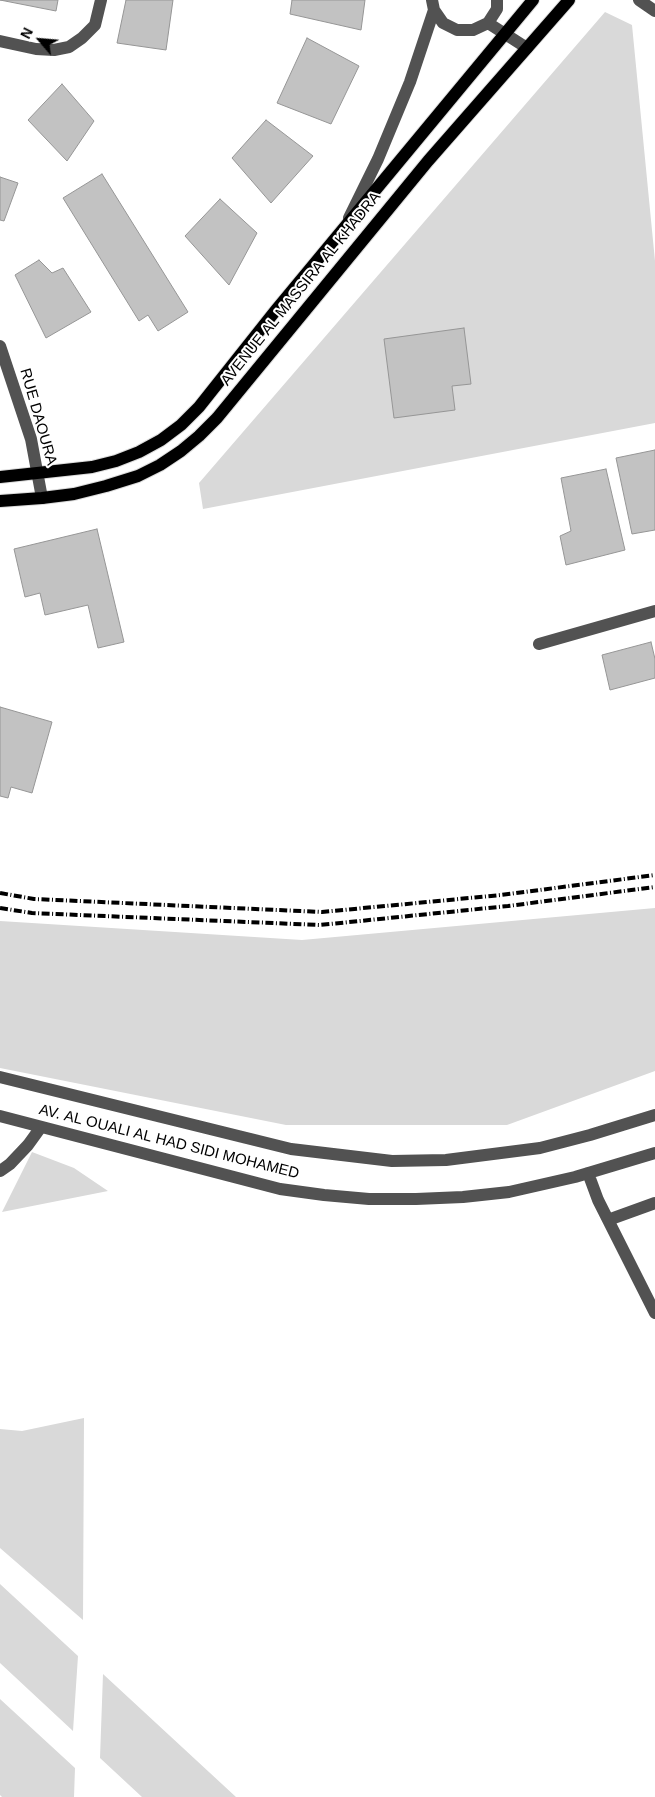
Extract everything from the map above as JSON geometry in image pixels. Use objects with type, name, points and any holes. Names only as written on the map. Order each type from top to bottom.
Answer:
[{"type":"main road","name":"AVENUE AL MASSIRA AL KHADRA","points":[[0,477],[92,467],[116,461],[161,440],[181,425],[199,407],[276,310],[533,0]]},
{"type":"main road","name":"AVENUE AL MASSIRA AL KHADRA","points":[[0,501],[74,494],[138,476],[180,452],[199,436],[217,418],[428,161],[569,0]]},
{"type":"street","points":[[0,41],[36,49],[54,50],[69,47],[82,38],[95,25],[101,0]]},
{"type":"street","points":[[433,5],[443,23],[457,30],[474,30],[488,23],[497,9],[498,0]]},
{"type":"street","points":[[639,0],[655,11]]},
{"type":"street","points":[[346,226],[378,159],[410,82],[433,5]]},
{"type":"street","points":[[488,23],[527,48]]},
{"type":"street","name":"RUE DAOURA","points":[[0,346],[31,439],[42,498]]},
{"type":"street","points":[[539,644],[655,611]]},
{"type":"street","name":"AV. AL OUALI AL HAD SIDI MOHAMED","points":[[0,1077],[292,1149],[392,1162],[446,1160],[540,1148],[655,1115]]},
{"type":"street","name":"AV. AL OUALI AL HAD SIDI MOHAMED","points":[[0,1116],[280,1189],[369,1199],[463,1197],[509,1192],[588,1173],[655,1153]]},
{"type":"street","points":[[0,1171],[10,1164],[28,1145],[41,1127]]},
{"type":"street","points":[[588,1173],[598,1200],[655,1313]]},
{"type":"street","points":[[608,1220],[655,1203]]},
{"type":"shaded area","points":[[605,12],[632,25],[655,261],[655,423],[203,509],[199,483]]},
{"type":"shaded area","points":[[655,908],[655,1071],[507,1125],[286,1125],[0,1068],[0,921],[302,940]]},
{"type":"shaded area","points":[[32,1152],[74,1168],[108,1191],[2,1212]]},
{"type":"shaded area","points":[[84,1418],[83,1620],[0,1548],[0,1429],[22,1431]]},
{"type":"shaded area","points":[[0,1584],[78,1656],[73,1731],[0,1663]]},
{"type":"shaded area","points":[[103,1674],[236,1797],[142,1797],[100,1758]]},
{"type":"shaded area","points":[[0,1699],[75,1768],[74,1797],[2,1797],[0,1795]]},
{"type":"building","points":[[0,0],[58,0],[56,11]]},
{"type":"building","points":[[126,0],[173,0],[166,50],[117,43]]},
{"type":"building","points":[[292,0],[365,0],[361,30],[290,14]]},
{"type":"building","points":[[307,38],[359,66],[331,124],[277,103]]},
{"type":"building","points":[[62,84],[94,121],[67,161],[28,120]]},
{"type":"building","points":[[266,120],[313,156],[271,203],[232,158]]},
{"type":"building","points":[[102,174],[188,312],[158,331],[148,315],[139,321],[63,198]]},
{"type":"building","points":[[0,177],[18,183],[4,221],[0,220]]},
{"type":"building","points":[[220,199],[257,233],[229,285],[185,236]]},
{"type":"building","points":[[39,260],[52,273],[63,268],[91,312],[46,338],[15,275]]},
{"type":"building","points":[[464,328],[471,384],[452,386],[455,410],[394,418],[384,339]]},
{"type":"building","points":[[655,450],[655,530],[632,534],[616,458]]},
{"type":"building","points":[[606,469],[625,550],[566,565],[560,536],[571,531],[561,478]]},
{"type":"building","points":[[97,529],[124,642],[98,648],[88,605],[45,615],[40,593],[25,597],[14,549]]},
{"type":"building","points":[[651,642],[655,659],[655,678],[610,690],[602,655]]},
{"type":"building","points":[[0,707],[52,722],[32,793],[11,787],[8,798],[0,796]]},
{"type":"railway","points":[[0,893],[34,899],[322,912],[501,895],[655,875]]},
{"type":"railway","points":[[0,908],[32,913],[320,925],[508,906],[655,887]]}]
